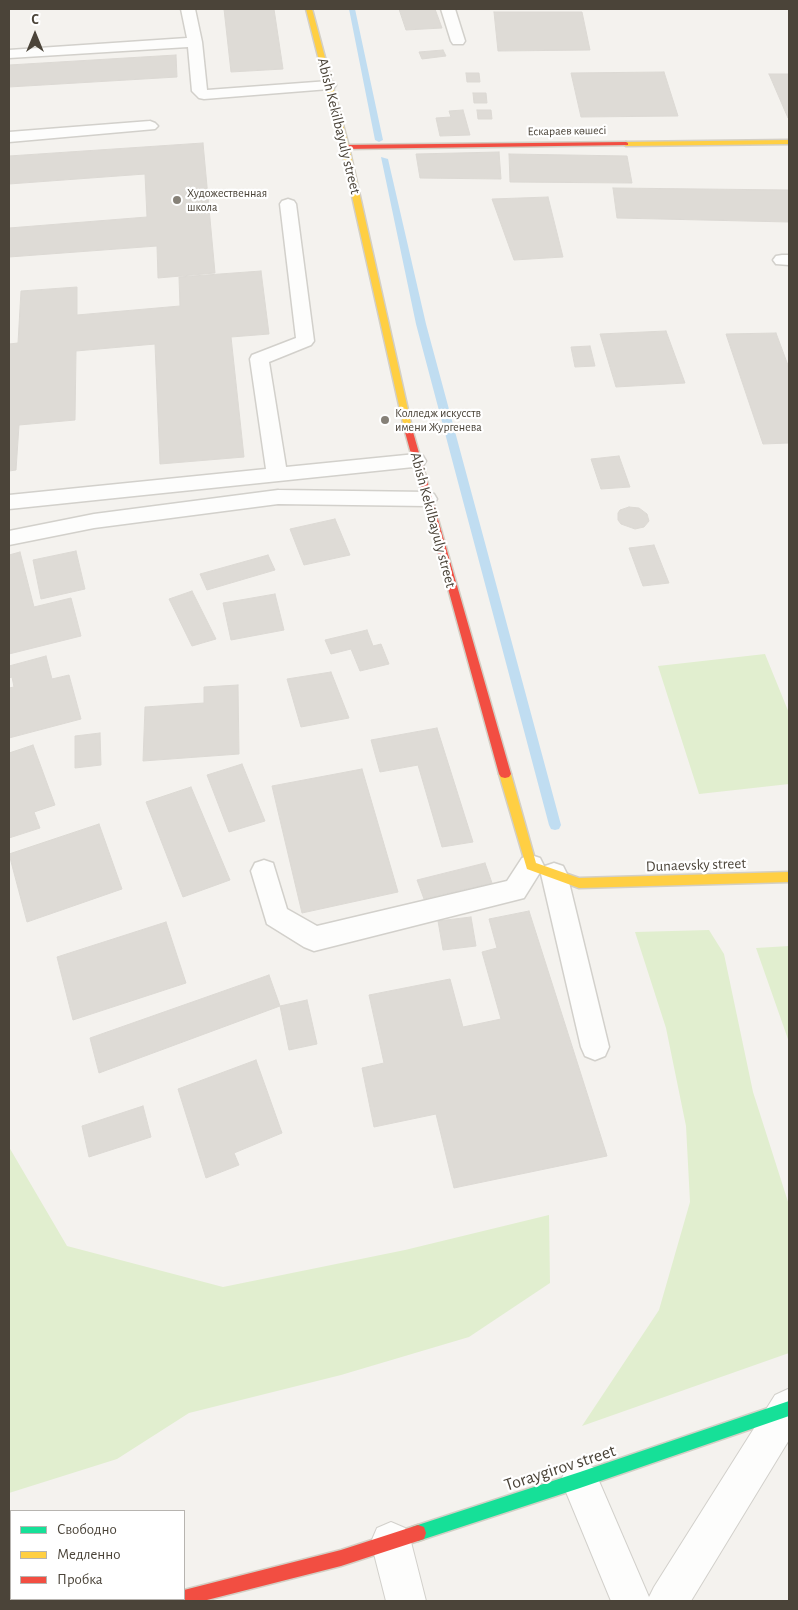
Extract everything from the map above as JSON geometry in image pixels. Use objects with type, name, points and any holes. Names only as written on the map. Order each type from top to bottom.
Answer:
[{"type":"street","name":"Abish Kekilbayuly street","points":[[309,9],[345,148],[416,461],[542,870]]},
{"type":"street","name":"Ескараев көшесі","points":[[345,148],[789,142]]},
{"type":"street","name":"Dunaevsky street","points":[[542,870],[579,883],[789,877]]},
{"type":"street","name":"Toraygirov street","points":[[185,1597],[341,1558],[580,1480],[788,1408]]},
{"type":"street","points":[[668,1601],[788,1408]]},
{"type":"street","points":[[580,1480],[631,1601]]},
{"type":"street","points":[[391,1542],[406,1601]]},
{"type":"street","name":"Toraygirov street","points":[[287,1584],[341,1558]]},
{"type":"lane","points":[[188,9],[195,42],[199,91],[204,95],[329,85]]},
{"type":"lane","points":[[448,9],[458,41]]},
{"type":"lane","points":[[9,54],[195,42]]},
{"type":"lane","points":[[9,136],[150,126]]},
{"type":"lane","points":[[277,475],[259,359],[305,341],[288,204]]},
{"type":"lane","points":[[9,502],[416,461]]},
{"type":"lane","points":[[9,538],[94,521],[278,497],[427,499]]},
{"type":"lane","points":[[264,871],[276,916],[314,939],[515,890],[542,870],[595,1047]]},
{"type":"green space","points":[[765,654],[789,713],[789,784],[699,794],[658,666]]},
{"type":"green space","points":[[709,930],[724,954],[753,1092],[789,1205],[789,1353],[582,1426],[659,1310],[690,1202],[686,1126],[666,1028],[635,932]]},
{"type":"green space","points":[[789,946],[789,1042],[756,948]]},
{"type":"green space","points":[[9,1147],[67,1246],[223,1287],[405,1250],[549,1215],[550,1283],[469,1337],[341,1375],[189,1413],[117,1459],[9,1493]]},
{"type":"building","points":[[224,9],[274,9],[283,69],[231,72]]},
{"type":"building","points":[[399,9],[435,9],[442,28],[406,30]]},
{"type":"building","points":[[494,12],[582,12],[590,50],[498,51]]},
{"type":"building","points":[[443,50],[446,56],[422,59],[419,52]]},
{"type":"building","points":[[176,55],[177,77],[9,87],[9,65]]},
{"type":"building","points":[[664,72],[678,116],[581,117],[571,73]]},
{"type":"building","points":[[466,73],[479,73],[480,82],[467,82]]},
{"type":"building","points":[[769,74],[789,74],[789,118],[788,118]]},
{"type":"building","points":[[473,93],[486,93],[487,103],[474,103]]},
{"type":"building","points":[[463,110],[470,135],[440,136],[436,118],[451,117],[449,111]]},
{"type":"building","points":[[477,110],[491,110],[492,119],[478,119]]},
{"type":"building","name":"Художественная школа","points":[[203,143],[215,273],[158,278],[157,246],[9,257],[9,228],[147,217],[145,174],[9,184],[9,156]]},
{"type":"building","points":[[499,152],[501,179],[420,178],[416,154]]},
{"type":"building","points":[[509,154],[627,156],[632,183],[510,182]]},
{"type":"building","points":[[613,188],[789,190],[789,222],[617,218]]},
{"type":"building","points":[[548,197],[563,257],[514,260],[492,199]]},
{"type":"building","points":[[261,271],[269,334],[231,337],[244,457],[160,464],[155,344],[76,351],[75,420],[19,425],[16,470],[9,471],[9,344],[18,343],[21,291],[77,287],[77,315],[180,306],[179,277]]},
{"type":"building","points":[[666,331],[685,383],[616,387],[600,334]]},
{"type":"building","points":[[776,333],[789,368],[789,443],[763,444],[726,334]]},
{"type":"building","points":[[590,346],[595,366],[575,367],[571,347]]},
{"type":"building","points":[[619,456],[630,487],[601,489],[591,459]]},
{"type":"building","points":[[629,507],[639,508],[647,514],[649,521],[644,527],[635,529],[621,524],[618,520],[620,510]]},
{"type":"building","points":[[335,519],[350,555],[304,565],[290,529]]},
{"type":"building","points":[[654,545],[669,583],[643,586],[629,548]]},
{"type":"building","points":[[76,551],[85,589],[41,599],[33,560]]},
{"type":"building","points":[[20,552],[34,607],[71,598],[81,636],[9,654],[9,555]]},
{"type":"building","points":[[268,555],[275,570],[207,590],[200,574]]},
{"type":"building","points":[[192,591],[216,639],[192,646],[169,599]]},
{"type":"building","points":[[275,594],[284,630],[231,640],[223,603]]},
{"type":"building","points":[[367,630],[373,646],[381,644],[389,664],[360,671],[351,649],[331,654],[325,640]]},
{"type":"building","points":[[46,656],[52,679],[69,675],[81,719],[9,738],[9,688],[14,687],[12,677],[9,678],[9,666]]},
{"type":"building","points":[[331,672],[349,718],[301,727],[287,679]]},
{"type":"building","points":[[238,685],[239,754],[143,761],[145,707],[204,703],[204,687]]},
{"type":"building","points":[[437,728],[473,842],[442,847],[418,765],[380,772],[371,740]]},
{"type":"building","points":[[100,733],[101,765],[75,768],[75,736]]},
{"type":"building","points":[[33,745],[55,805],[34,812],[40,828],[9,838],[9,753]]},
{"type":"building","points":[[242,764],[265,821],[229,832],[207,775]]},
{"type":"building","points":[[362,769],[398,892],[302,913],[272,786]]},
{"type":"building","points":[[191,787],[230,880],[183,897],[146,802]]},
{"type":"building","points":[[99,824],[122,889],[27,922],[9,854]]},
{"type":"building","points":[[485,863],[492,883],[424,899],[417,880]]},
{"type":"building","points":[[529,911],[607,1156],[454,1188],[436,1114],[374,1127],[362,1068],[384,1063],[369,995],[450,979],[463,1027],[501,1019],[482,952],[497,948],[489,919]]},
{"type":"building","points":[[471,917],[476,946],[443,950],[438,921]]},
{"type":"building","points":[[166,922],[186,983],[73,1020],[57,957]]},
{"type":"building","points":[[269,975],[280,1006],[99,1073],[90,1038]]},
{"type":"building","points":[[307,1000],[317,1044],[289,1050],[280,1006]]},
{"type":"building","points":[[256,1060],[282,1133],[234,1153],[239,1165],[206,1178],[178,1089]]},
{"type":"building","points":[[143,1106],[151,1137],[89,1157],[82,1126]]},
{"type":"waterway","points":[[352,9],[379,140]]},
{"type":"waterway","points":[[384,159],[421,324],[555,825]]},
{"type":"traffic: fast","points":[[418,1533],[789,1408]]},
{"type":"traffic: slow","points":[[309,9],[345,147],[409,432]]},
{"type":"traffic: slow","points":[[626,144],[789,142]]},
{"type":"traffic: slow","points":[[505,774],[531,866],[579,883],[789,877]]},
{"type":"traffic: jam","points":[[345,147],[626,144]]},
{"type":"traffic: jam","points":[[409,432],[505,774]]},
{"type":"traffic: jam","points":[[185,1598],[341,1558],[418,1533]]},
{"type":"place","name":"Художественная школа","points":[[177,200]]},
{"type":"place","name":"Колледж искусств имени Жургенева","points":[[385,420]]}]
